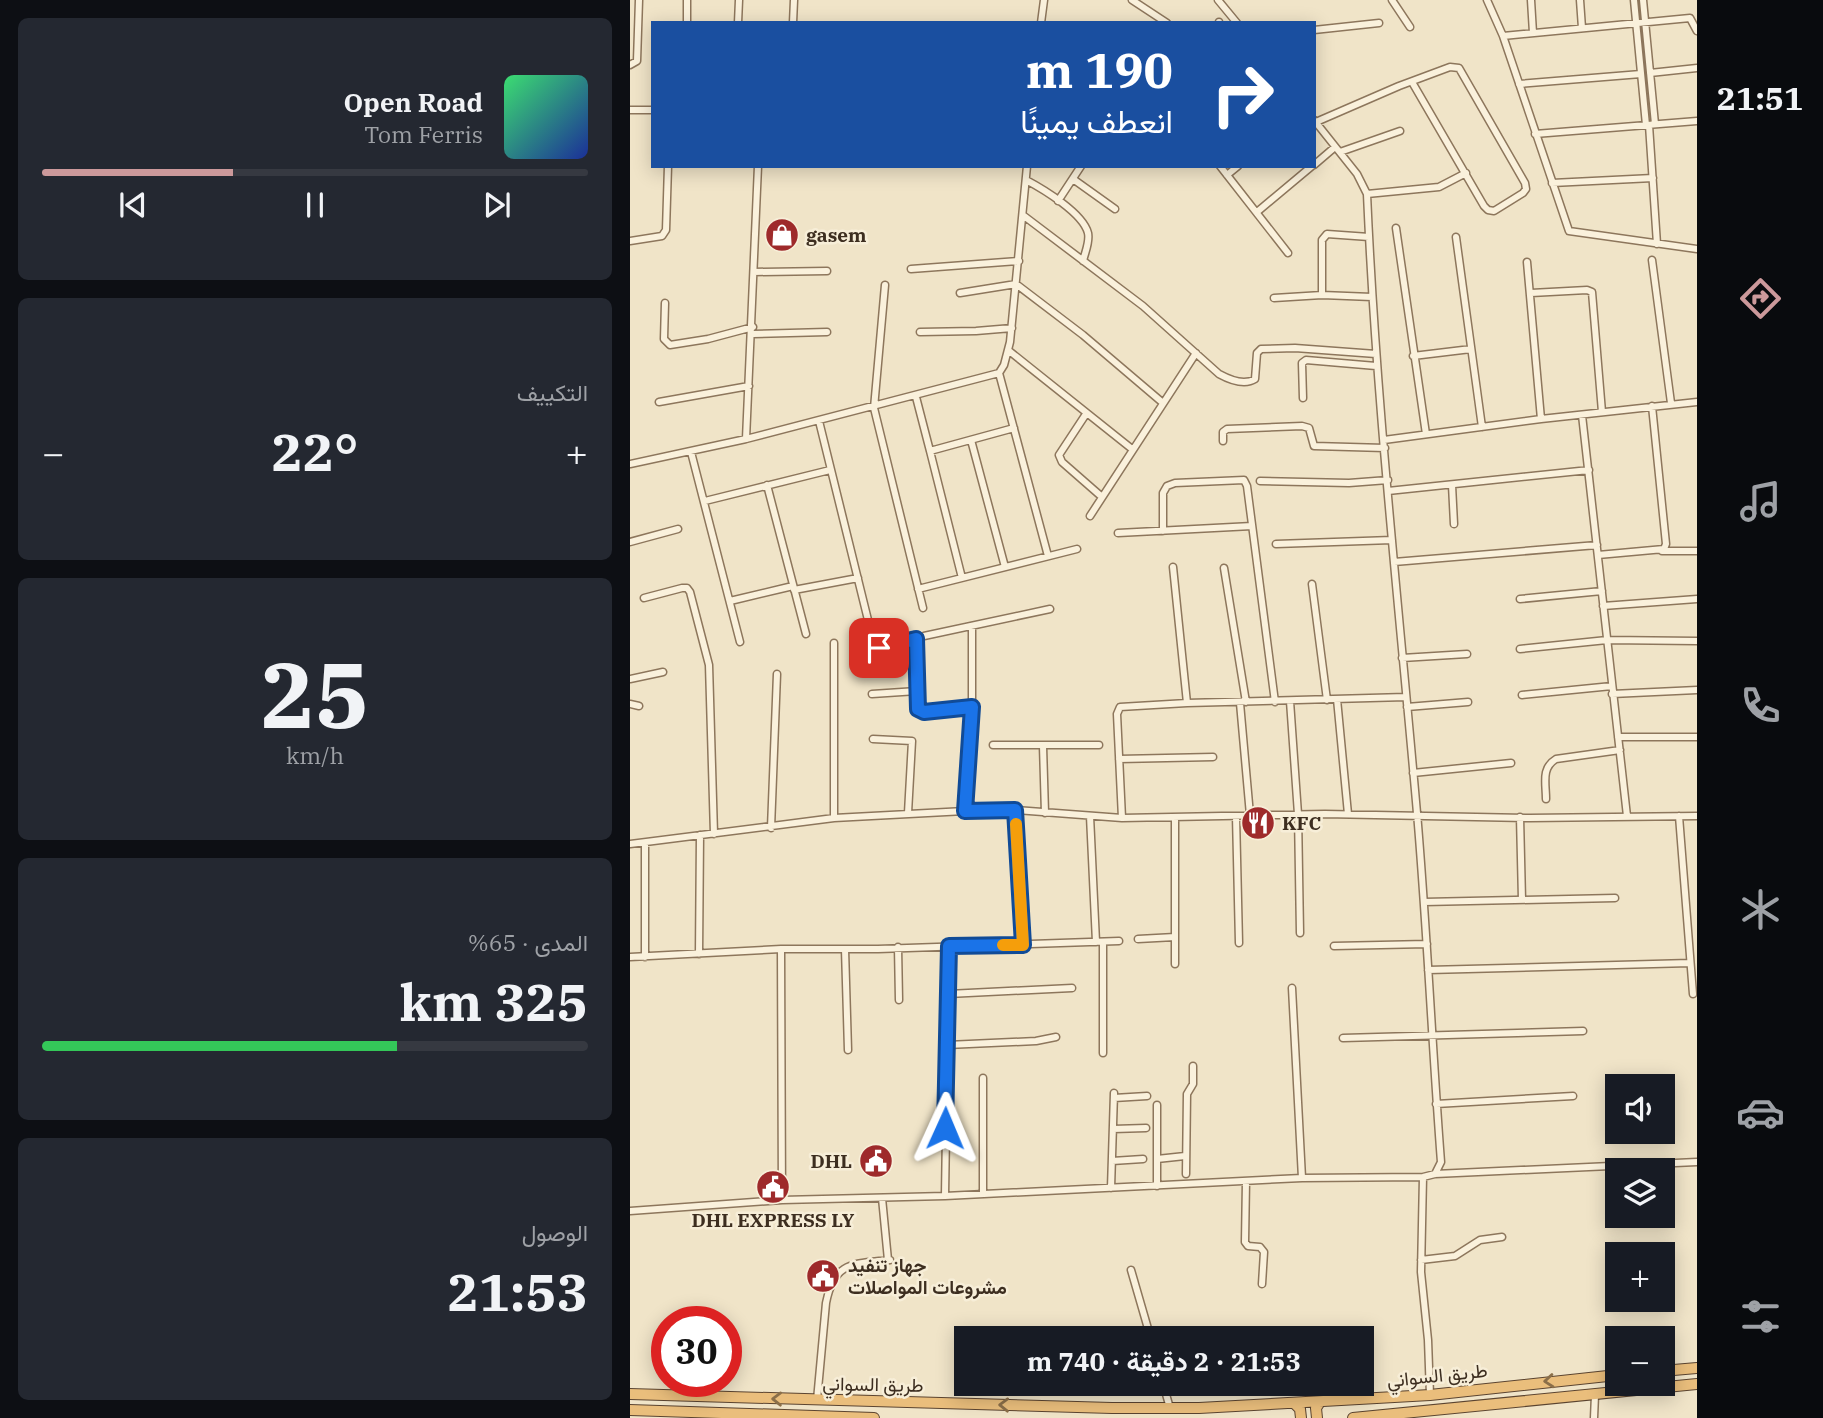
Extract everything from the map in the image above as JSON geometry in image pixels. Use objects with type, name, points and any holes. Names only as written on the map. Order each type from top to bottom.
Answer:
[{"type":"highway","points":[[1675,1370],[1697,1368]]},
{"type":"highway","name":"طريق السواني","points":[[630,1394],[1170,1408],[1295,1404],[1430,1395],[1605,1376]]},
{"type":"highway","name":"طريق السواني","points":[[1353,1418],[1441,1414],[1697,1384]]},
{"type":"highway","points":[[1317,1418],[1316,1408],[1320,1402]]},
{"type":"highway","points":[[1295,1404],[1300,1409],[1301,1418]]},
{"type":"highway","name":"طريق السواني","points":[[630,1410],[874,1418]]},
{"type":"street","points":[[630,65],[637,61],[639,0]]},
{"type":"street","points":[[687,0],[687,21]]},
{"type":"street","points":[[738,21],[739,0]]},
{"type":"street","points":[[793,21],[794,0]]},
{"type":"street","points":[[1041,21],[1044,0]]},
{"type":"street","points":[[1132,0],[1164,21]]},
{"type":"street","points":[[1218,0],[1235,21]]},
{"type":"street","points":[[1392,0],[1410,27]]},
{"type":"street","points":[[1486,0],[1503,36],[1569,231],[1697,249]]},
{"type":"street","points":[[1531,0],[1533,33]]},
{"type":"street","points":[[1580,0],[1582,29]]},
{"type":"street","points":[[1634,0],[1641,74],[1650,125]]},
{"type":"street","points":[[1643,0],[1650,73],[1650,125],[1657,244]]},
{"type":"street","points":[[1503,36],[1690,18],[1697,31]]},
{"type":"street","points":[[1316,30],[1379,23]]},
{"type":"street","points":[[1316,121],[1412,82],[1450,67],[1459,68],[1526,189],[1494,211],[1488,210],[1412,82]]},
{"type":"street","points":[[1650,73],[1697,68]]},
{"type":"street","points":[[1519,84],[1641,74]]},
{"type":"street","points":[[630,110],[651,110]]},
{"type":"street","points":[[1535,134],[1697,121]]},
{"type":"street","points":[[1316,122],[1357,174],[1367,194],[1376,366],[1429,970],[1441,1162],[1435,1174]]},
{"type":"street","points":[[1316,163],[1337,150],[1400,131]]},
{"type":"street","points":[[630,241],[665,234],[668,168]]},
{"type":"street","points":[[746,439],[753,331],[758,168]]},
{"type":"street","points":[[630,464],[874,408],[999,373],[1008,350],[1012,328],[1027,168]]},
{"type":"street","points":[[1058,201],[1080,168]]},
{"type":"street","points":[[1221,168],[1288,253]]},
{"type":"street","points":[[1227,176],[1236,168]]},
{"type":"street","points":[[1257,212],[1309,168]]},
{"type":"street","points":[[1367,194],[1439,187],[1466,173]]},
{"type":"street","points":[[1552,184],[1653,178]]},
{"type":"street","points":[[1073,179],[1115,209]]},
{"type":"street","points":[[1026,180],[1058,201],[1085,226],[1089,237],[1083,261]]},
{"type":"street","points":[[1024,216],[1143,306],[1219,374],[1232,381],[1251,382],[1257,374],[1257,354],[1261,349],[1294,348],[1376,354]]},
{"type":"street","points":[[1396,228],[1426,434]]},
{"type":"street","points":[[1322,295],[1322,240],[1327,234],[1368,237]]},
{"type":"street","points":[[1456,237],[1482,427]]},
{"type":"street","points":[[1652,260],[1671,403]]},
{"type":"street","points":[[911,270],[1019,261]]},
{"type":"street","points":[[1527,262],[1541,419]]},
{"type":"street","points":[[754,272],[827,271]]},
{"type":"street","points":[[960,293],[1016,284],[1083,335],[1163,403]]},
{"type":"street","points":[[885,285],[874,408],[923,608]]},
{"type":"street","points":[[1531,293],[1584,290],[1592,292],[1602,412]]},
{"type":"street","points":[[1274,298],[1322,295],[1372,297]]},
{"type":"street","points":[[665,303],[664,339],[670,345],[753,331],[827,332]]},
{"type":"street","points":[[920,332],[1012,328]]},
{"type":"street","points":[[1413,356],[1471,349]]},
{"type":"street","points":[[1008,350],[1132,449]]},
{"type":"street","points":[[1090,516],[1196,353]]},
{"type":"street","points":[[1303,398],[1301,368],[1306,360],[1376,366]]},
{"type":"street","points":[[999,373],[1048,556]]},
{"type":"street","points":[[659,402],[749,386]]},
{"type":"street","points":[[916,397],[962,578]]},
{"type":"street","points":[[1223,440],[1223,432],[1227,429],[1302,426],[1309,428],[1314,446],[1384,444],[1426,434],[1697,402]]},
{"type":"street","points":[[1652,406],[1666,544],[1660,551]]},
{"type":"street","points":[[1086,414],[1059,455],[1062,462],[1102,497]]},
{"type":"street","points":[[1582,415],[1627,816]]},
{"type":"street","points":[[818,421],[869,624]]},
{"type":"street","points":[[930,451],[1013,428]]},
{"type":"street","points":[[971,440],[1005,567]]},
{"type":"street","points":[[691,452],[740,642]]},
{"type":"street","points":[[705,501],[830,470]]},
{"type":"street","points":[[1388,491],[1589,470]]},
{"type":"street","points":[[1163,531],[1163,493],[1167,485],[1175,482],[1244,480],[1275,702]]},
{"type":"street","points":[[1260,481],[1349,483],[1388,480]]},
{"type":"street","points":[[767,485],[806,634]]},
{"type":"street","points":[[1452,485],[1454,524]]},
{"type":"street","points":[[1118,533],[1252,526]]},
{"type":"street","points":[[630,542],[678,529]]},
{"type":"street","points":[[1276,544],[1392,540]]},
{"type":"street","points":[[1394,562],[1597,545]]},
{"type":"street","points":[[918,589],[1077,549]]},
{"type":"street","points":[[1598,555],[1697,551]]},
{"type":"street","points":[[1173,567],[1187,703]]},
{"type":"street","points":[[1224,568],[1243,702],[1250,816]]},
{"type":"street","points":[[730,601],[858,578]]},
{"type":"street","points":[[1312,584],[1327,700]]},
{"type":"street","points":[[644,598],[682,588],[687,588],[690,592],[709,665],[714,834]]},
{"type":"street","points":[[1520,599],[1602,591]]},
{"type":"street","points":[[1603,606],[1697,599]]},
{"type":"street","points":[[868,646],[892,646],[1049,610]]},
{"type":"street","points":[[965,811],[972,707],[972,626]]},
{"type":"street","points":[[916,639],[918,709],[924,712],[972,707]]},
{"type":"street","points":[[1520,649],[1607,640],[1697,641]]},
{"type":"street","points":[[834,643],[834,818]]},
{"type":"street","points":[[1402,659],[1467,654]]},
{"type":"street","points":[[630,678],[663,671]]},
{"type":"street","points":[[771,828],[777,674]]},
{"type":"street","points":[[1522,695],[1612,690],[1697,690]]},
{"type":"street","points":[[872,694],[917,691]]},
{"type":"street","points":[[1122,818],[1117,714],[1120,707],[1405,696]]},
{"type":"street","points":[[1337,699],[1348,814]]},
{"type":"street","points":[[1290,701],[1298,814],[1300,933]]},
{"type":"street","points":[[1406,707],[1468,702]]},
{"type":"street","points":[[630,704],[639,706]]},
{"type":"street","points":[[1618,737],[1697,737]]},
{"type":"street","points":[[873,739],[912,741],[908,813]]},
{"type":"street","points":[[993,745],[1099,745]]},
{"type":"street","points":[[1043,746],[1045,813]]},
{"type":"street","points":[[1546,799],[1545,770],[1548,764],[1556,759],[1620,750]]},
{"type":"street","points":[[1119,760],[1213,757]]},
{"type":"street","points":[[1413,774],[1511,763]]},
{"type":"street","points":[[1015,810],[1023,945]]},
{"type":"street","points":[[630,844],[834,818],[965,811],[1015,810],[1122,818],[1298,814],[1697,816]]},
{"type":"street","points":[[1090,816],[1103,1053]]},
{"type":"street","points":[[1236,816],[1240,943]]},
{"type":"street","points":[[1679,816],[1693,994]]},
{"type":"street","points":[[1175,817],[1175,964]]},
{"type":"street","points":[[1520,817],[1522,900]]},
{"type":"street","points":[[699,954],[700,835]]},
{"type":"street","points":[[645,843],[645,957]]},
{"type":"street","points":[[1424,902],[1615,898]]},
{"type":"street","points":[[1138,939],[1175,937]]},
{"type":"street","points":[[630,957],[781,949],[1119,941]]},
{"type":"street","points":[[1334,946],[1426,944]]},
{"type":"street","points":[[945,1196],[949,946]]},
{"type":"street","points":[[898,947],[898,1000]]},
{"type":"street","points":[[781,949],[782,1199]]},
{"type":"street","points":[[845,949],[848,1050]]},
{"type":"street","points":[[1429,970],[1690,963]]},
{"type":"street","points":[[948,994],[1072,988]]},
{"type":"street","points":[[1292,988],[1302,1178]]},
{"type":"street","points":[[1343,1038],[1583,1031]]},
{"type":"street","points":[[947,1045],[1035,1041],[1056,1037]]},
{"type":"street","points":[[1186,1174],[1187,1094],[1193,1084],[1193,1066]]},
{"type":"street","points":[[983,1077],[983,1194]]},
{"type":"street","points":[[1111,1188],[1114,1095],[1147,1096]]},
{"type":"street","points":[[1436,1104],[1573,1097]]},
{"type":"street","points":[[1157,1105],[1157,1186]]},
{"type":"street","points":[[1113,1129],[1146,1128]]},
{"type":"street","points":[[1157,1158],[1185,1156]]},
{"type":"street","points":[[1112,1161],[1143,1160]]},
{"type":"street","points":[[630,1210],[782,1199],[945,1196],[1302,1178],[1423,1177],[1435,1174],[1697,1162]]},
{"type":"street","points":[[1423,1177],[1421,1260],[1430,1395]]},
{"type":"street","points":[[1246,1181],[1244,1242],[1248,1246],[1260,1247],[1264,1252],[1262,1284]]},
{"type":"street","points":[[817,1400],[828,1289],[839,1272],[851,1264],[889,1260],[882,1198]]},
{"type":"street","points":[[1421,1260],[1455,1256],[1480,1240],[1502,1237]]},
{"type":"street","points":[[1131,1270],[1147,1326]]},
{"type":"street","points":[[1594,1418],[1595,1395]]},
{"type":"street","points":[[1166,1396],[1170,1408]]},
{"type":"slow traffic","points":[[1003,945],[1023,945],[1016,824]]},
{"type":"place","name":"gasem","points":[[782,235]]},
{"type":"place","name":"KFC","points":[[1258,823]]},
{"type":"place","name":"DHL","points":[[876,1161]]},
{"type":"place","name":"DHL EXPRESS LY","points":[[773,1187]]},
{"type":"place","name":"جهاز تنفيد مشروعات المواصلات","points":[[823,1276]]},
{"type":"route","points":[[879,648],[916,639],[918,709],[924,712],[972,707],[965,811],[1015,810],[1023,945],[949,946],[945,1128]]}]
